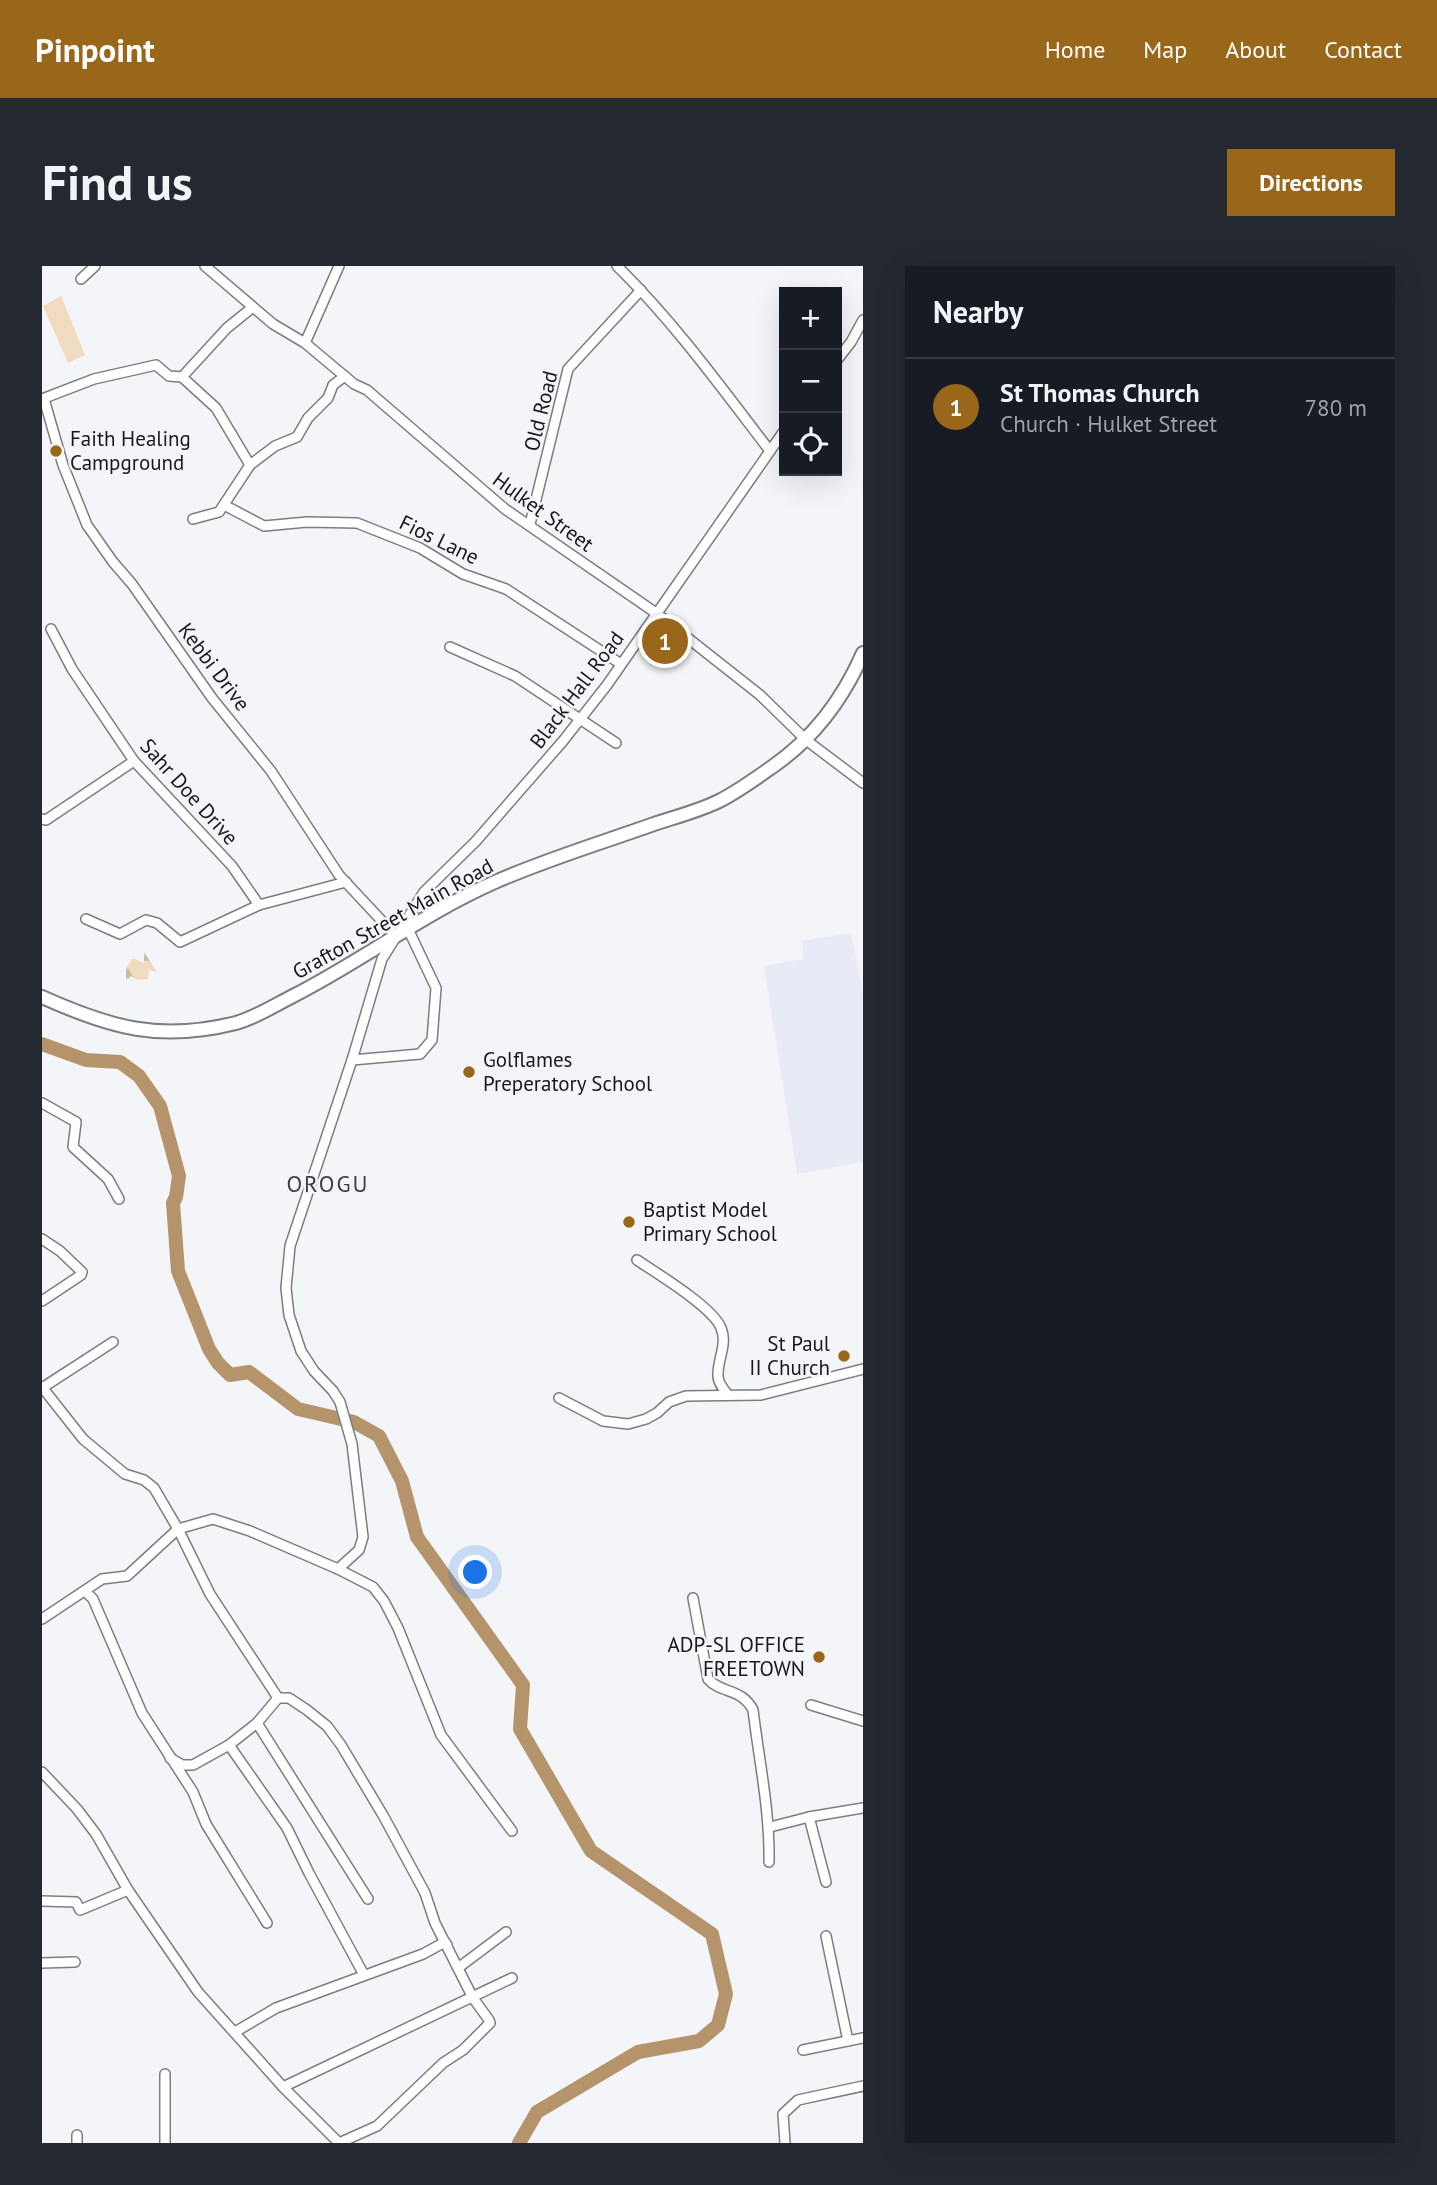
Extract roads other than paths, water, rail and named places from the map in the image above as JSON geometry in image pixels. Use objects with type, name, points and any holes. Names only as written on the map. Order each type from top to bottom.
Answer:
[{"type":"street","points":[[81,279],[95,266]]},
{"type":"street","name":"Hulket Street","points":[[205,266],[273,324],[305,343],[345,376],[368,390],[505,509],[656,613],[760,695],[806,740],[863,783]]},
{"type":"street","points":[[305,343],[339,266]]},
{"type":"street","points":[[617,266],[693,350],[770,451]]},
{"type":"street","name":"Old Road","points":[[530,524],[568,369],[641,290]]},
{"type":"street","points":[[182,377],[227,328],[253,307]]},
{"type":"street","points":[[842,353],[863,320]]},
{"type":"street","points":[[43,399],[94,379],[156,365],[169,376],[182,377],[216,408],[250,465]]},
{"type":"street","points":[[193,519],[219,513],[250,465],[275,446],[297,437],[308,418],[328,398],[333,385],[345,376]]},
{"type":"street","name":"Kebbi Drive","points":[[43,399],[62,465],[88,526],[212,698],[271,771],[346,882],[395,935]]},
{"type":"street","name":"Black Hall Road","points":[[338,1569],[359,1550],[363,1537],[352,1444],[340,1402],[301,1351],[289,1315],[286,1288],[290,1246],[352,1060],[382,959],[424,892],[476,841],[581,719],[779,438]]},
{"type":"street","name":"Fios Lane","points":[[224,505],[264,526],[307,522],[357,523],[420,548],[463,574],[506,589],[621,664]]},
{"type":"street","name":"Sahr Doe Drive","points":[[51,629],[72,669],[134,761],[232,866],[259,905]]},
{"type":"street","points":[[450,647],[515,676],[616,743]]},
{"type":"street","name":"Grafton Street Main Road","points":[[42,997],[85,1017],[149,1032],[192,1031],[238,1022],[304,991],[395,935],[495,882],[718,802],[774,766],[806,740],[835,706],[863,653]]},
{"type":"street","points":[[42,819],[46,820],[134,761]]},
{"type":"street","points":[[86,919],[120,934],[146,920],[156,923],[180,942],[259,905],[346,882]]},
{"type":"street","points":[[352,1060],[420,1054],[432,1040],[436,988],[408,929]]},
{"type":"street","points":[[42,1103],[76,1122],[73,1147],[108,1178],[120,1199]]},
{"type":"street","points":[[42,1239],[60,1251],[82,1272],[42,1301]]},
{"type":"street","points":[[637,1260],[714,1317],[721,1328],[723,1338],[718,1377],[728,1395]]},
{"type":"street","points":[[113,1342],[42,1387],[83,1439],[125,1474],[144,1480],[154,1488],[210,1594],[278,1698]]},
{"type":"street","points":[[559,1398],[603,1421],[621,1424],[646,1419],[675,1399],[704,1394],[761,1395],[863,1369]]},
{"type":"street","points":[[42,1619],[102,1579],[127,1576],[178,1529],[213,1519],[250,1531],[338,1569],[373,1587],[384,1601],[398,1628],[441,1735],[512,1831]]},
{"type":"street","points":[[85,1591],[93,1599],[142,1713],[192,1792],[222,1852],[267,1923]]},
{"type":"street","points":[[693,1598],[708,1679],[713,1685],[736,1692],[753,1710],[764,1804],[770,1827],[769,1862]]},
{"type":"street","points":[[42,1772],[96,1834],[128,1890],[198,1993],[283,2087],[339,2143],[377,2126],[490,2023],[472,1998],[435,1923],[425,1894],[384,1817],[327,1726],[289,1698],[278,1698],[257,1723],[229,1745],[193,1765],[182,1765],[170,1758]]},
{"type":"street","points":[[811,1705],[863,1721]]},
{"type":"street","points":[[257,1723],[368,1899]]},
{"type":"street","points":[[229,1745],[287,1828],[364,1975]]},
{"type":"street","points":[[770,1827],[863,1808]]},
{"type":"street","points":[[809,1817],[826,1882]]},
{"type":"street","points":[[42,1901],[76,1902],[80,1910],[128,1890]]},
{"type":"street","points":[[458,1968],[506,1932]]},
{"type":"street","points":[[826,1936],[848,2041]]},
{"type":"street","points":[[235,2032],[276,2008],[424,1954],[445,1942]]},
{"type":"street","points":[[42,1963],[75,1962]]},
{"type":"street","points":[[283,2087],[512,1978]]},
{"type":"street","points":[[803,2050],[863,2038]]},
{"type":"street","points":[[165,2074],[165,2143]]},
{"type":"street","points":[[785,2143],[783,2114],[798,2099],[863,2086]]},
{"type":"waterway","points":[[42,1044],[86,1060],[120,1062],[139,1076],[160,1106],[179,1176],[173,1203],[178,1271],[209,1349],[218,1363],[230,1375],[249,1372],[298,1409],[354,1422],[379,1436],[402,1481],[417,1537],[523,1685],[520,1729],[591,1851],[712,1934],[726,1994],[718,2025],[699,2041],[638,2052],[537,2112],[519,2143]]},
{"type":"place","name":"Faith Healing Campground","points":[[56,451]]},
{"type":"place","name":"St Thomas Church","points":[[665,641]]},
{"type":"place","name":"Golflames Preperatory School","points":[[469,1072]]},
{"type":"place","name":"Baptist Model Primary School","points":[[629,1222]]},
{"type":"place","name":"St Paul II Church","points":[[844,1356]]},
{"type":"place","name":"ADP-SL OFFICE FREETOWN","points":[[819,1657]]},
{"type":"district","name":"OROGU","points":[[328,1184]]}]
